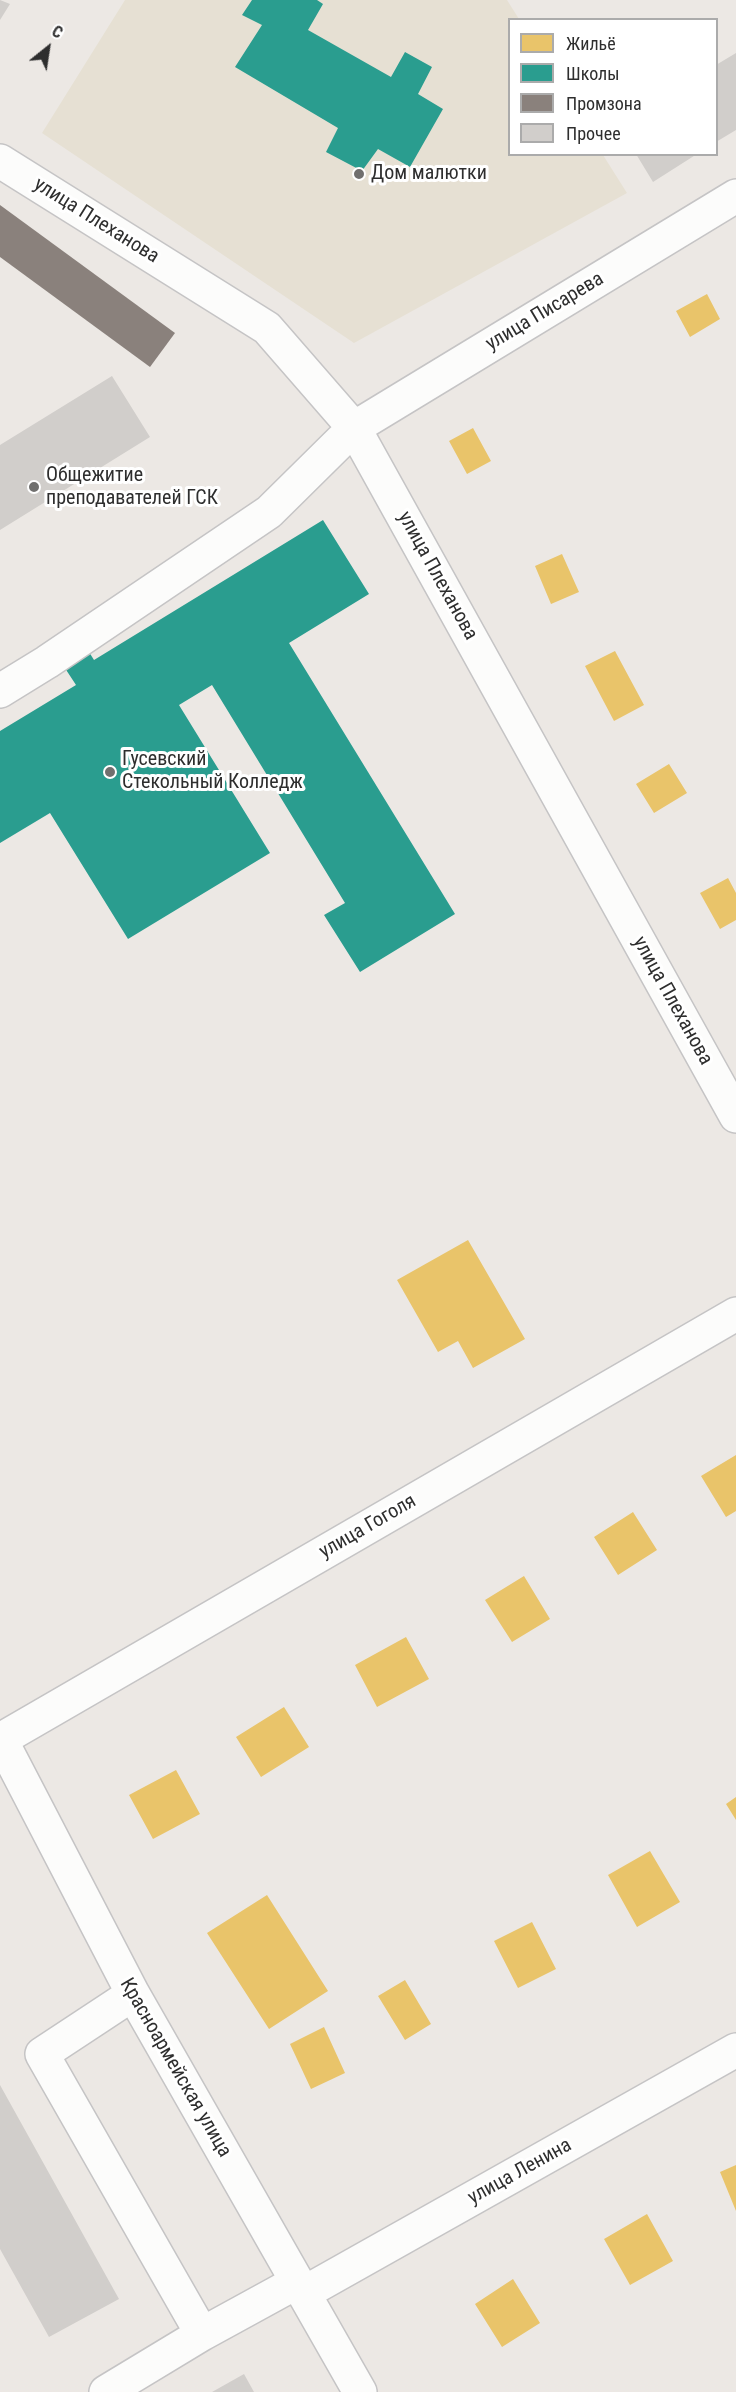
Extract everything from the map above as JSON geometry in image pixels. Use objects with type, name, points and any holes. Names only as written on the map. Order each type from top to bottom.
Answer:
[{"type":"street","name":"улица Плеханова","points":[[0,161],[267,328],[354,428],[736,1116]]},
{"type":"street","name":"улица Писарева","points":[[0,691],[47,662],[269,512],[354,428],[736,196]]},
{"type":"street","name":"улица Гоголя","points":[[0,1739],[736,1314]]},
{"type":"street","name":"Красноармейская улица","points":[[0,1739],[133,1994],[360,2392]]},
{"type":"street","points":[[133,1994],[42,2054],[202,2334]]},
{"type":"street","name":"улица Ленина","points":[[106,2392],[202,2334],[301,2288],[736,2050]]},
{"type":"shaded area","name":"Дом малютки","points":[[125,0],[507,0],[518,18],[508,18],[508,156],[604,156],[627,193],[354,343],[42,133]]},
{"type":"building: Жильё","points":[[707,294],[720,319],[690,337],[676,311]]},
{"type":"building: Жильё","points":[[473,428],[491,461],[467,474],[449,441]]},
{"type":"building: Жильё","points":[[562,554],[579,592],[551,604],[535,566]]},
{"type":"building: Жильё","points":[[615,651],[644,705],[614,721],[585,666]]},
{"type":"building: Жильё","points":[[669,764],[687,793],[654,813],[636,784]]},
{"type":"building: Жильё","points":[[728,878],[736,893],[736,920],[720,929],[700,893]]},
{"type":"building: Жильё","points":[[468,1240],[525,1339],[473,1368],[458,1341],[438,1352],[397,1280]]},
{"type":"building: Жильё","points":[[736,1455],[736,1511],[726,1517],[701,1476]]},
{"type":"building: Жильё","points":[[633,1512],[657,1550],[618,1575],[594,1537]]},
{"type":"building: Жильё","points":[[524,1576],[550,1619],[512,1642],[485,1600]]},
{"type":"building: Жильё","points":[[406,1637],[429,1679],[377,1707],[355,1665]]},
{"type":"building: Жильё","points":[[284,1707],[309,1747],[261,1777],[236,1737]]},
{"type":"building: Жильё","points":[[176,1770],[200,1814],[153,1839],[129,1795]]},
{"type":"building: Жильё","points":[[736,1797],[736,1820],[726,1804]]},
{"type":"building: Жильё","points":[[650,1851],[680,1902],[637,1927],[608,1875]]},
{"type":"building: Жильё","points":[[267,1895],[328,1991],[269,2029],[207,1933]]},
{"type":"building: Жильё","points":[[532,1922],[556,1969],[518,1988],[494,1941]]},
{"type":"building: Жильё","points":[[405,1980],[431,2024],[405,2040],[378,1996]]},
{"type":"building: Жильё","points":[[324,2027],[345,2073],[311,2089],[290,2044]]},
{"type":"building: Жильё","points":[[736,2165],[736,2211],[720,2172]]},
{"type":"building: Жильё","points":[[647,2214],[673,2261],[630,2285],[604,2239]]},
{"type":"building: Жильё","points":[[513,2279],[540,2323],[502,2347],[475,2304]]},
{"type":"building: Школы","points":[[252,0],[317,0],[323,4],[308,30],[391,77],[405,52],[432,67],[418,94],[443,109],[410,167],[378,149],[362,171],[326,152],[338,128],[235,67],[262,25],[242,15]]},
{"type":"building: Школы","name":"Гусевский Стекольный Колледж","points":[[323,520],[369,594],[289,643],[455,914],[360,972],[324,915],[345,903],[212,685],[179,705],[270,853],[128,939],[50,813],[0,843],[0,731],[76,685],[59,659],[84,644],[94,660]]},
{"type":"building: Промзона","points":[[0,205],[175,333],[150,367],[0,257]]},
{"type":"building: Прочее","points":[[0,0],[10,4],[0,20]]},
{"type":"building: Прочее","points":[[736,53],[736,130],[718,141],[718,64]]},
{"type":"building: Прочее","points":[[637,156],[694,156],[653,182]]},
{"type":"building: Прочее","name":"Общежитие преподавателей ГСК","points":[[112,376],[150,437],[0,530],[0,445]]},
{"type":"building: Прочее","points":[[0,2085],[119,2299],[49,2337],[0,2249]]},
{"type":"building: Прочее","points":[[244,2374],[254,2392],[212,2392]]},
{"type":"place","name":"Дом малютки","points":[[359,174]]},
{"type":"place","name":"Общежитие преподавателей ГСК","points":[[34,487]]},
{"type":"place","name":"Гусевский Стекольный Колледж","points":[[110,772]]}]
